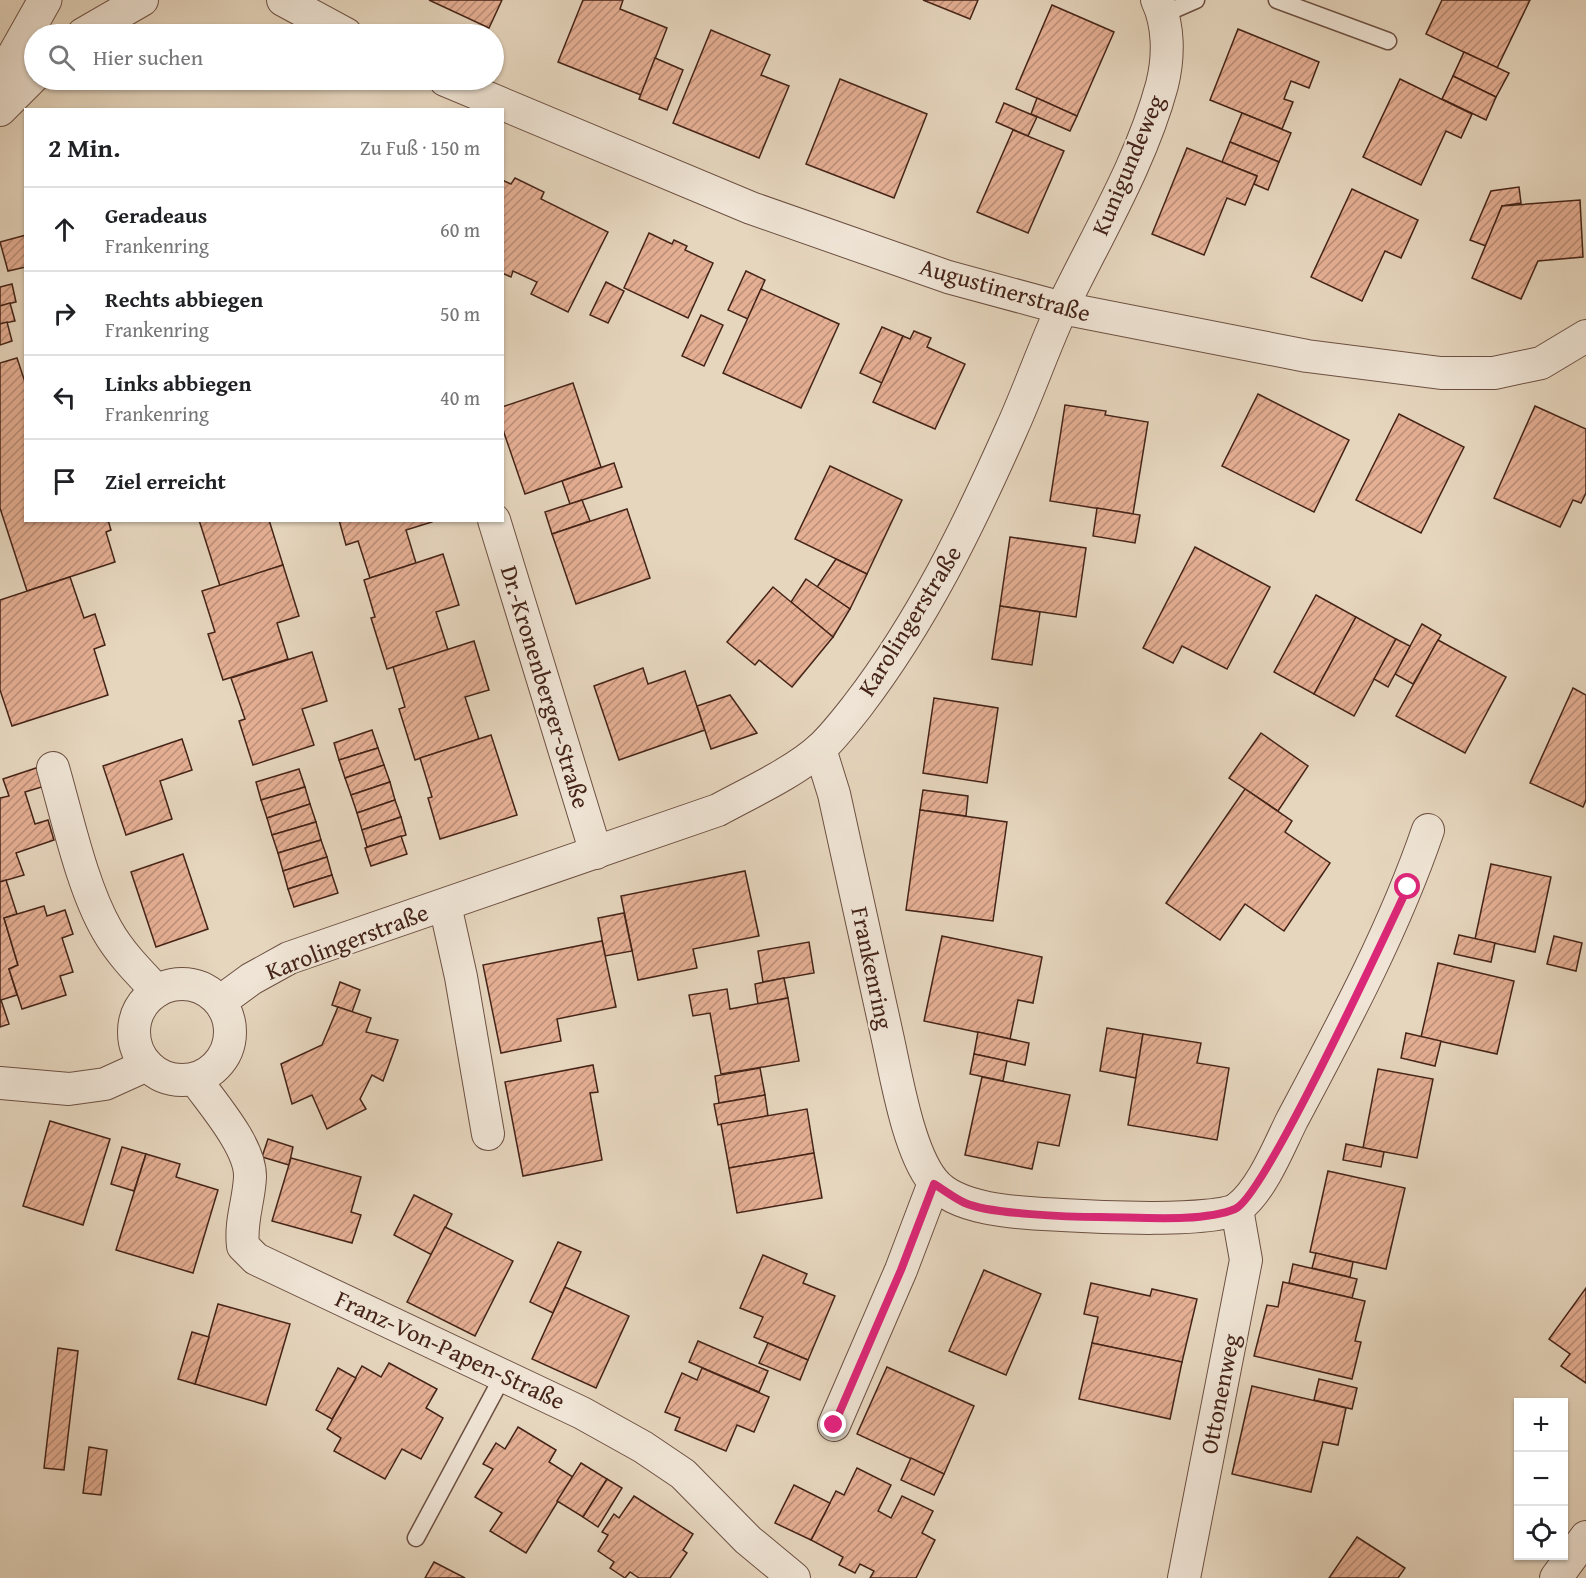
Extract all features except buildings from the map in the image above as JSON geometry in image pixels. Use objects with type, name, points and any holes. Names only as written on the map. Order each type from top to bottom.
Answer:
[{"type":"street","points":[[32,24],[45,0]]},
{"type":"street","points":[[100,24],[142,0]]},
{"type":"street","points":[[283,0],[327,24]]},
{"type":"street","name":"Kunigundeweg","points":[[1062,308],[1085,265],[1141,144],[1162,83],[1167,42],[1161,7]]},
{"type":"street","points":[[0,80],[24,37]]},
{"type":"street","points":[[0,110],[24,86]]},
{"type":"street","name":"Augustinerstraße","points":[[469,90],[751,208],[948,277],[1062,308],[1307,356],[1441,374],[1494,374],[1540,363],[1586,336]]},
{"type":"street","name":"Karolingerstraße","points":[[220,1001],[251,979],[289,958],[718,810],[765,785],[820,749],[858,706],[908,634],[964,534],[1062,308]]},
{"type":"street","name":"Dr.-Kronenberger-Straße","points":[[495,522],[596,853]]},
{"type":"street","name":"Frankenring","points":[[820,749],[834,794],[900,1092],[920,1159],[934,1184],[966,1204],[1018,1212],[1092,1217],[1204,1216],[1237,1209]]},
{"type":"street","points":[[53,768],[93,901],[123,954],[156,991]]},
{"type":"street","points":[[1237,1209],[1260,1181],[1352,1008],[1408,887],[1428,830]]},
{"type":"street","name":"Karolingerstraße","points":[[445,905],[461,977],[488,1134]]},
{"type":"street","points":[[178,983],[202,987],[220,1001],[231,1023],[229,1047],[216,1068],[195,1079],[177,1080],[160,1076],[147,1065],[136,1047],[134,1026],[141,1006],[156,991],[178,983]]},
{"type":"street","points":[[0,1083],[69,1089],[105,1084],[147,1065]]},
{"type":"street","name":"Franz-Von-Papen-Straße","points":[[195,1079],[243,1149],[250,1175],[240,1226],[243,1246],[256,1259],[582,1413],[659,1458],[683,1474],[748,1540],[794,1578]]},
{"type":"street","points":[[834,1425],[901,1270],[934,1184]]},
{"type":"street","name":"Ottonenweg","points":[[1184,1578],[1246,1260],[1237,1209]]},
{"type":"street","points":[[1556,1578],[1586,1537]]},
{"type":"lane","name":"Kunigundeweg","points":[[1161,7],[1196,0]]},
{"type":"lane","points":[[1277,0],[1388,41]]},
{"type":"lane","points":[[416,1538],[503,1376]]},
{"type":"route","points":[[834,1425],[901,1270],[934,1184],[966,1204],[1018,1212],[1092,1217],[1204,1216],[1237,1209],[1260,1181],[1352,1008],[1408,887]]}]
